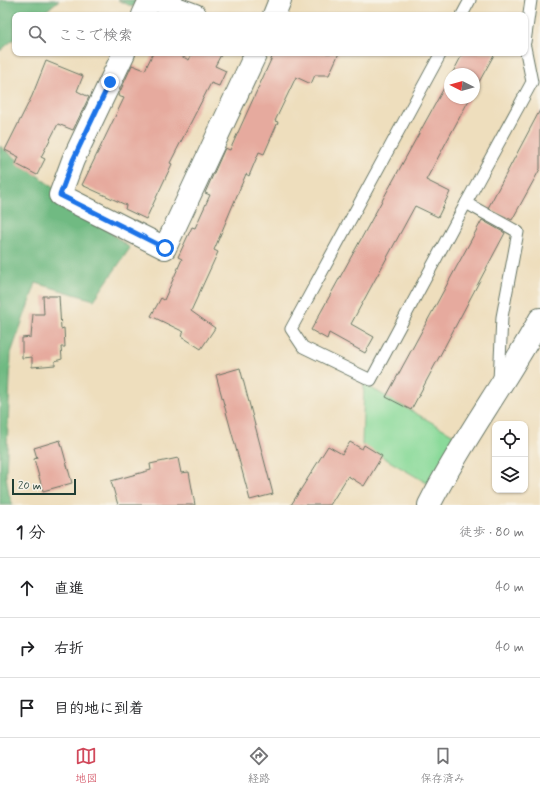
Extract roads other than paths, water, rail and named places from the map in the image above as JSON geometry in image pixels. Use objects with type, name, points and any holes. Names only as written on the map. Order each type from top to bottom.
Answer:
[{"type":"street","points":[[144,12],[150,0]]},
{"type":"street","points":[[155,0],[187,12]]},
{"type":"street","points":[[275,12],[280,0]]},
{"type":"street","points":[[123,56],[73,160],[60,195],[165,248],[255,56]]},
{"type":"street","points":[[429,505],[446,472],[499,387],[531,354],[540,318]]},
{"type":"lane","points":[[464,12],[470,0]]},
{"type":"lane","points":[[528,21],[531,0]]},
{"type":"lane","points":[[439,56],[291,329],[303,347],[371,380],[532,82],[527,56]]},
{"type":"lane","points":[[466,203],[518,232],[502,317],[499,387]]}]
